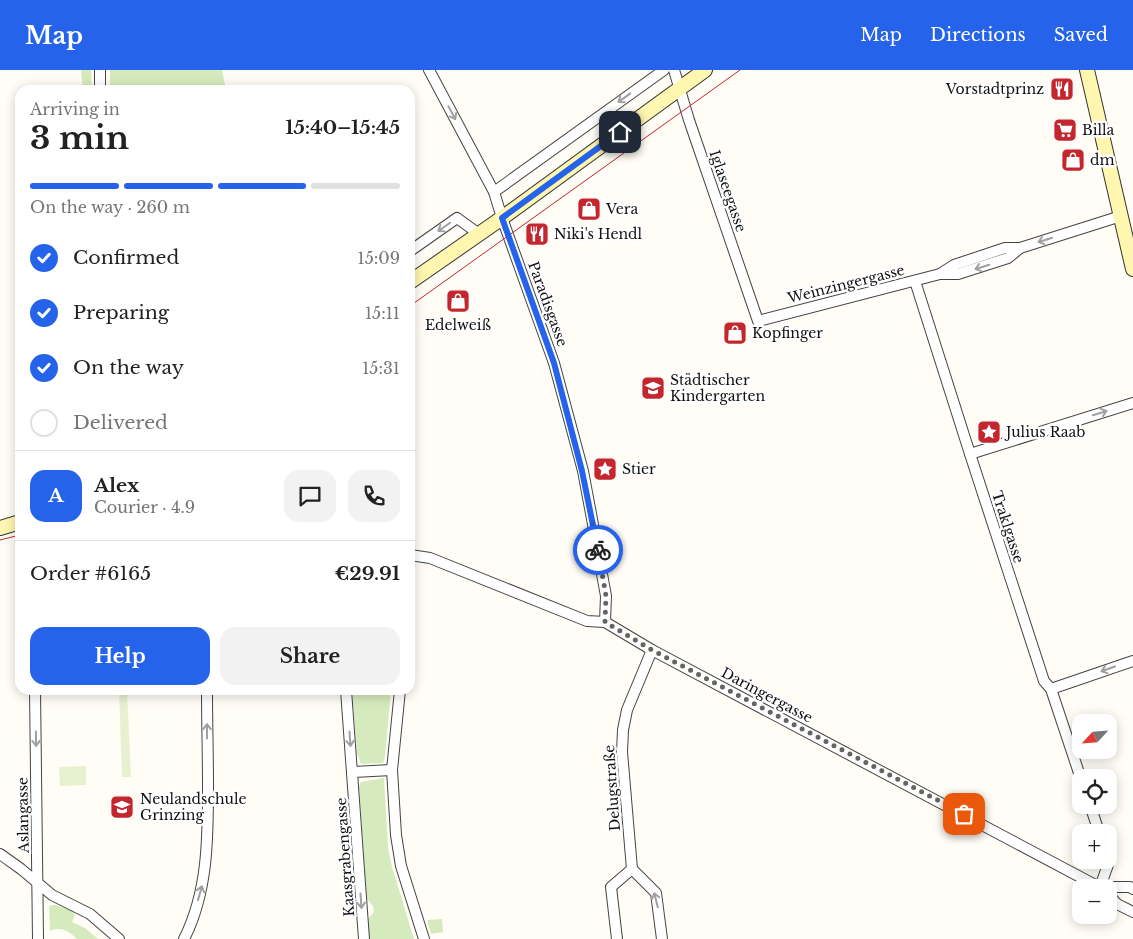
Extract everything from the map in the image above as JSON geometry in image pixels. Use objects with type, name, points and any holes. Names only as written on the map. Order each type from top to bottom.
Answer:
[{"type":"street","points":[[100,70],[100,85]]},
{"type":"street","name":"Paradisgasse","points":[[429,70],[494,192],[554,363],[580,463],[592,519],[606,596],[605,622]]},
{"type":"street","points":[[494,192],[664,70]]},
{"type":"street","name":"Iglaseegasse","points":[[674,70],[758,321]]},
{"type":"street","points":[[415,278],[502,218],[705,70]]},
{"type":"street","points":[[1086,70],[1133,269]]},
{"type":"street","name":"Weinzingergasse","points":[[758,321],[940,274],[954,265],[1005,248],[1020,248],[1121,216]]},
{"type":"street","points":[[415,247],[457,218],[478,234]]},
{"type":"street","name":"Traklgasse","points":[[915,281],[1044,681],[1051,689],[1078,769]]},
{"type":"street","points":[[970,454],[1133,403]]},
{"type":"street","points":[[0,528],[15,524]]},
{"type":"street","name":"Daringergasse","points":[[415,556],[430,558],[588,621],[605,622],[652,650],[1086,879]]},
{"type":"street","name":"Delugstraße","points":[[632,869],[622,752],[623,730],[631,698],[652,650]]},
{"type":"street","points":[[1051,689],[1133,661]]},
{"type":"street","name":"Aslangasse","points":[[35,695],[38,939]]},
{"type":"street","points":[[184,939],[202,888],[206,856],[208,817],[207,695]]},
{"type":"street","name":"Kaasgrabengasse","points":[[346,695],[364,939]]},
{"type":"street","points":[[400,695],[392,770],[396,835],[401,866],[424,939]]},
{"type":"street","points":[[352,772],[392,770]]},
{"type":"street","points":[[0,854],[52,895],[90,914],[119,939]]},
{"type":"street","points":[[617,939],[611,887],[632,869],[656,893],[662,939]]},
{"type":"street","name":"Daringergasse","points":[[1117,887],[1130,887],[1133,889]]},
{"type":"street","points":[[1117,904],[1133,912]]},
{"type":"green space","points":[[81,70],[91,70],[92,85],[82,85]]},
{"type":"green space","points":[[110,70],[222,70],[225,85],[110,85]]},
{"type":"green space","points":[[119,695],[127,695],[131,777],[122,777]]},
{"type":"green space","points":[[352,695],[391,695],[383,763],[361,764],[357,753]]},
{"type":"green space","points":[[86,766],[86,785],[60,786],[59,767]]},
{"type":"green space","points":[[384,778],[388,848],[414,939],[369,939],[368,919],[374,912],[373,906],[367,899],[359,786],[361,782]]},
{"type":"green space","points":[[52,905],[73,911],[75,915],[72,922],[85,928],[98,939],[77,939],[61,929],[50,931],[49,906]]},
{"type":"green space","points":[[442,919],[443,932],[431,934],[427,920]]},
{"type":"tram line","points":[[415,302],[740,70]]},
{"type":"tram line","points":[[0,540],[15,536]]},
{"type":"way so far","points":[[598,550],[606,596],[605,622],[637,642],[964,814]]},
{"type":"place","name":"Vorstadtprinz","points":[[1062,89]]},
{"type":"place","name":"Billa","points":[[1065,130]]},
{"type":"place","name":"dm","points":[[1073,160]]},
{"type":"place","name":"Vera","points":[[589,209]]},
{"type":"place","name":"Niki's Hendl","points":[[537,234]]},
{"type":"place","name":"Edelweiß","points":[[458,301]]},
{"type":"place","name":"Kopfinger","points":[[735,333]]},
{"type":"place","name":"Städtischer Kindergarten","points":[[653,388]]},
{"type":"place","name":"Julius Raab","points":[[989,432]]},
{"type":"place","name":"Stier","points":[[605,469]]},
{"type":"place","name":"Neulandschule Grinzing","points":[[122,807]]},
{"type":"route","points":[[598,550],[582,471],[554,363],[502,218],[620,132]]}]
